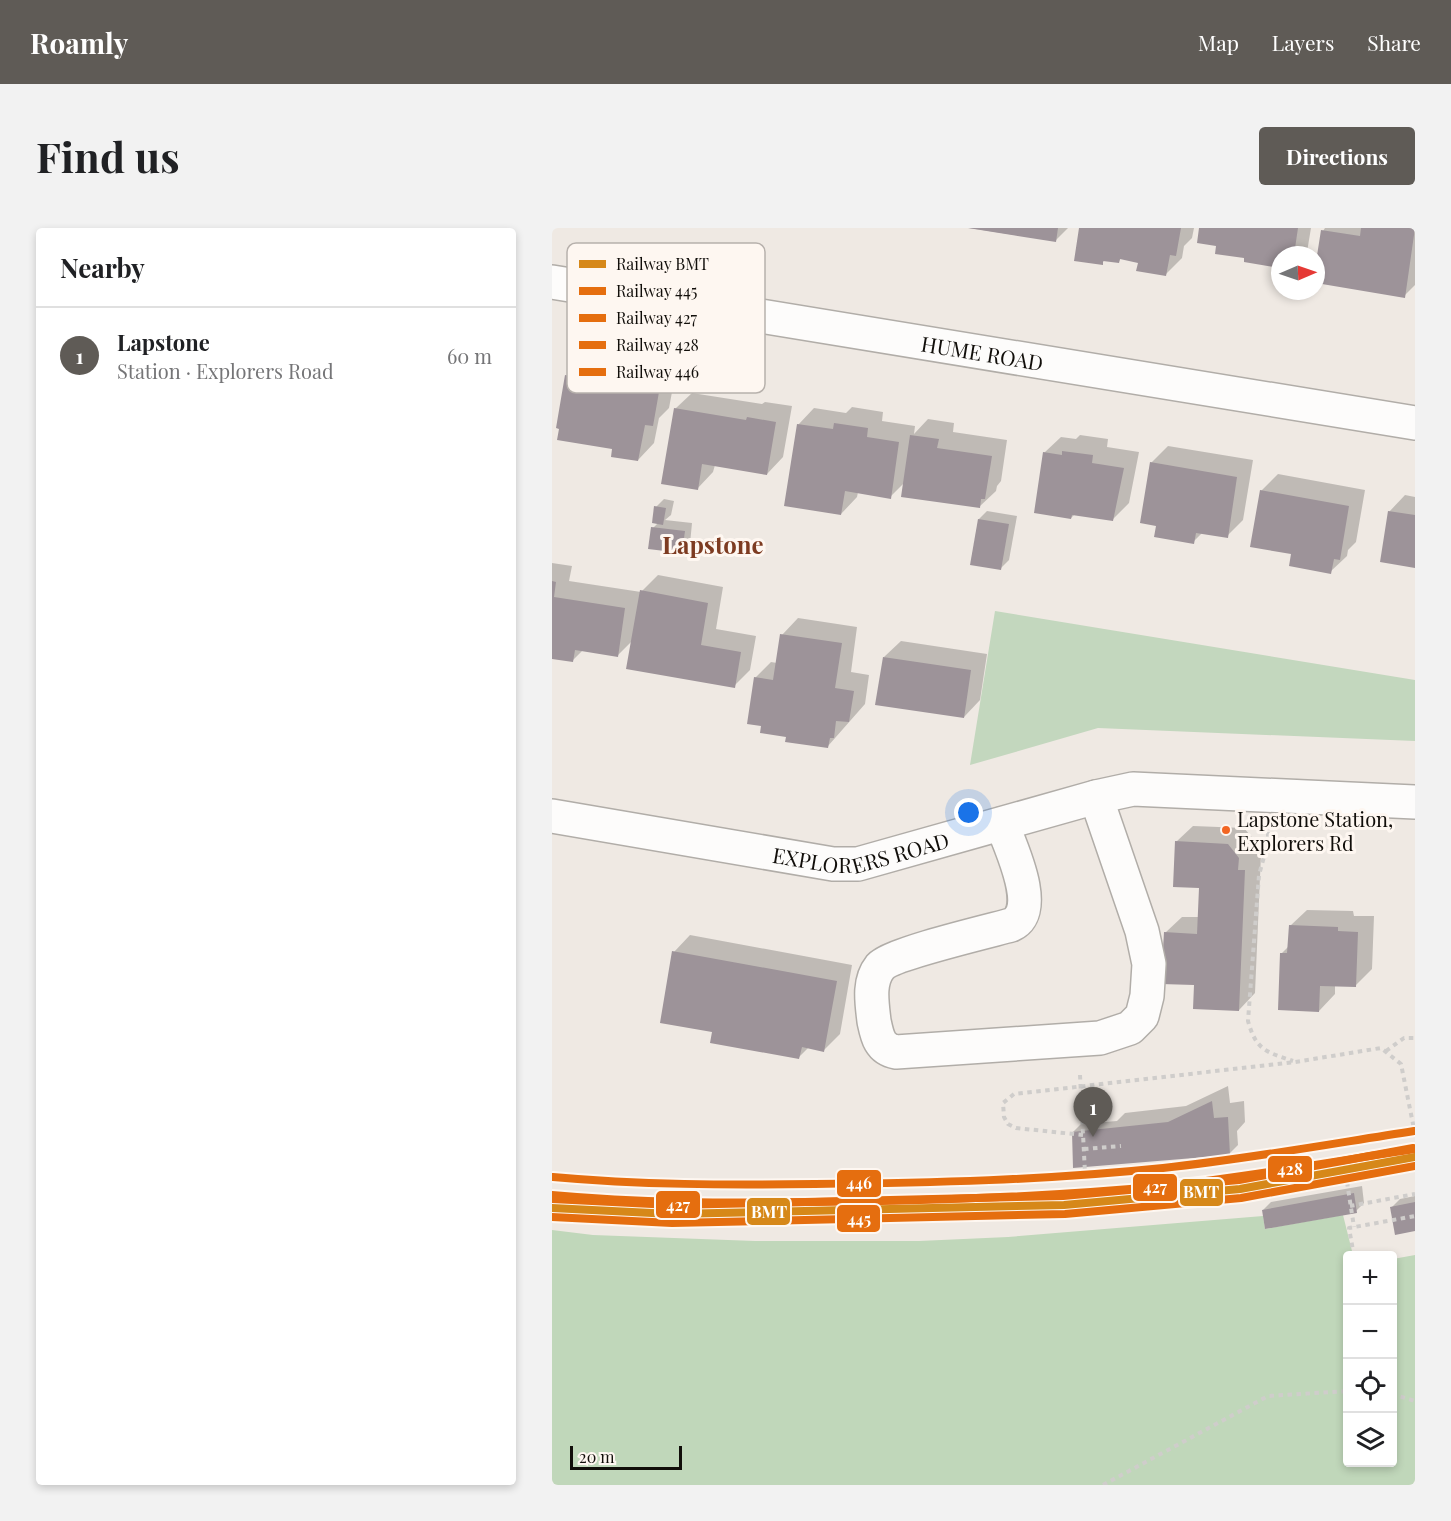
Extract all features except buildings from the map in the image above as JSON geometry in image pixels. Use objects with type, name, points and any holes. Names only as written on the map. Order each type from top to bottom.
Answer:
[{"type":"street","name":"HUME ROAD","points":[[552,282],[567,284]]},
{"type":"street","name":"HUME ROAD","points":[[765,317],[1415,423]]},
{"type":"street","name":"EXPLORERS ROAD","points":[[552,816],[833,864],[858,864],[1096,797],[1133,789],[1415,802]]},
{"type":"street","points":[[1002,824],[1023,886],[1025,904],[1021,918],[1011,925],[889,960],[880,968],[875,974],[872,992],[874,1021],[880,1043],[889,1051],[1100,1038],[1130,1028],[1142,1016],[1149,979],[1146,948],[1096,797]]},
{"type":"path","points":[[1270,795],[1268,842],[1259,875],[1248,1021],[1253,1038],[1259,1047],[1268,1053],[1295,1062]]},
{"type":"path","points":[[1386,1051],[1404,1038],[1415,1038]]},
{"type":"path","points":[[1083,1135],[1016,1128],[1008,1124],[1002,1109],[1003,1103],[1014,1094],[1295,1062],[1381,1048],[1401,1064],[1415,1134]]},
{"type":"path","points":[[1080,1086],[1084,1173]]},
{"type":"path","points":[[1084,1149],[1121,1146]]},
{"type":"path","points":[[1347,1182],[1354,1227]]},
{"type":"path","points":[[1350,1206],[1415,1194]]},
{"type":"path","points":[[1353,1251],[1349,1227],[1415,1216]]},
{"type":"path","points":[[1102,1485],[1268,1396],[1343,1390]]},
{"type":"path","points":[[1397,1396],[1415,1401]]},
{"type":"green space","points":[[995,611],[1415,680],[1415,741],[1098,728],[970,765]]},
{"type":"green space","points":[[1343,1215],[1352,1251],[1343,1251],[1343,1467],[1397,1467],[1397,1258],[1415,1255],[1415,1485],[552,1485],[552,1230],[593,1235],[755,1241],[919,1241],[1008,1237],[1263,1216],[1265,1229]]},
{"type":"rail line","name":"446","points":[[553,1177],[651,1183],[750,1184],[902,1183],[1032,1178],[1194,1164],[1414,1131]]},
{"type":"rail line","name":"427","points":[[552,1199],[672,1205],[1063,1196],[1239,1180],[1413,1148]]},
{"type":"rail line","name":"428","points":[[552,1195],[650,1201],[749,1202],[902,1201],[1033,1196],[1164,1186],[1258,1174],[1415,1149]]},
{"type":"rail line","name":"BMT","points":[[552,1208],[672,1214],[1064,1205],[1240,1189],[1415,1157]]},
{"type":"rail line","name":"445","points":[[552,1217],[672,1223],[1065,1214],[1241,1198],[1415,1166]]},
{"type":"place","name":"Lapstone Station, Explorers Rd","points":[[1226,830]]},
{"type":"place","name":"Lapstone","points":[[1093,1137]]},
{"type":"district","name":"Lapstone","points":[[713,544]]}]
